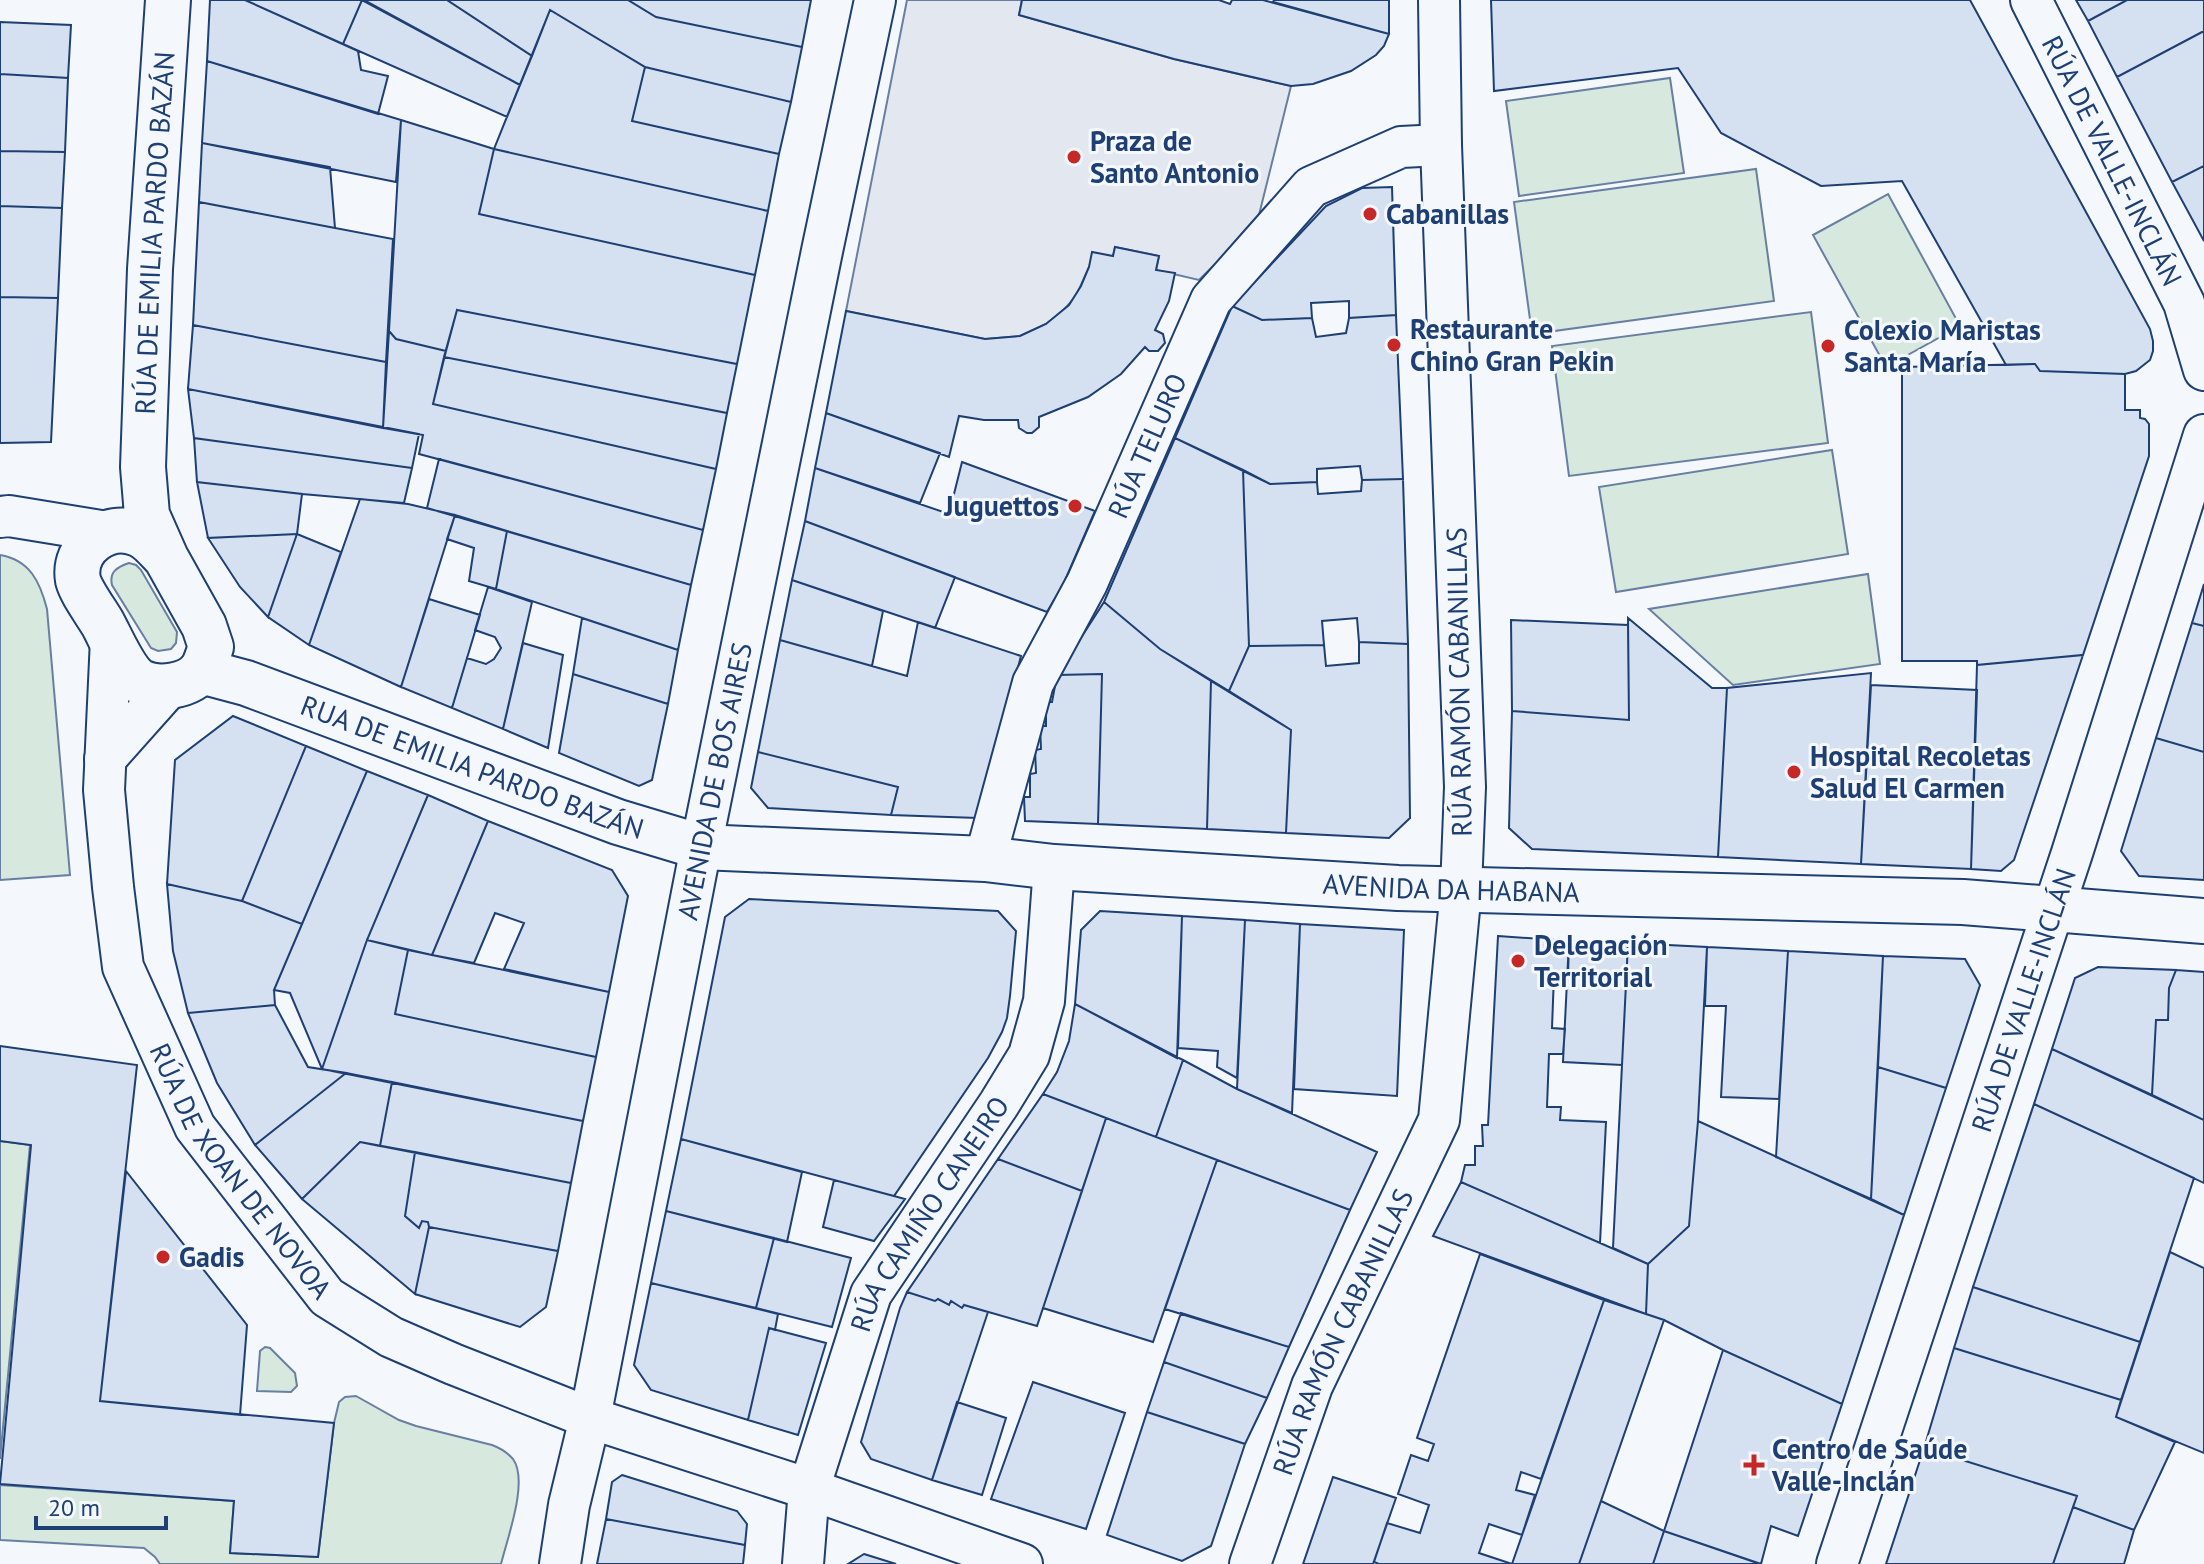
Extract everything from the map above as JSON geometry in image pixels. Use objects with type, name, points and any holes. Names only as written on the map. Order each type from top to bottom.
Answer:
[{"type":"street","name":"RÚA DE EMILIA PARDO BAZÁN","points":[[168,0],[150,269],[143,467],[147,515],[166,558],[204,626],[194,668]]},
{"type":"street","name":"AVENIDA DE BOS AIRES","points":[[560,1564],[569,1505],[590,1418],[701,847],[875,0]]},
{"type":"street","name":"RÚA RAMÓN CABANILLAS","points":[[1250,1564],[1312,1386],[1439,1120],[1461,889],[1465,787],[1441,145],[1439,0]]},
{"type":"street","name":"RÚA DE VALLE-INCLÁN","points":[[2031,0],[2184,303],[2204,370]]},
{"type":"street","name":"RÚA TELURO","points":[[985,859],[1033,683],[1087,583],[1211,300],[1311,187],[1401,147],[1441,145]]},
{"type":"street","name":"RÚA DE VALLE-INCLÁN","points":[[1837,1564],[2053,909],[2204,435]]},
{"type":"street","name":"RÚA DE EMILIA PARDO BAZÁN","points":[[78,581],[79,560],[86,548],[114,530],[143,467]]},
{"type":"street","points":[[5,516],[114,530]]},
{"type":"street","points":[[5,516],[50,547],[78,581],[125,664],[138,680],[155,686],[194,668]]},
{"type":"street","name":"RÚA DE EMILIA PARDO BAZÁN","points":[[114,530],[142,535],[166,558]]},
{"type":"street","name":"RÚA DE XOAN DE NOVOA","points":[[111,639],[104,790],[123,967],[195,1127],[327,1297],[391,1337],[590,1418],[809,1489],[1022,1564]]},
{"type":"street","name":"RUA DE EMILIA PARDO BAZÁN","points":[[194,668],[246,683],[618,822],[701,847]]},
{"type":"street","points":[[105,759],[194,668]]},
{"type":"street","name":"AVENIDA DA HABANA","points":[[701,847],[985,859],[1054,867],[1398,888],[1963,902],[2204,921]]},
{"type":"street","name":"RÚA CAMIÑO CANEIRO","points":[[803,1564],[809,1489],[871,1294],[1029,1055],[1044,1001],[1054,867]]},
{"type":"shaded area","name":"Praza de Santo Antonio","points":[[907,0],[1022,0],[1019,15],[1174,59],[1291,86],[1257,223],[1199,280],[1156,270],[1159,256],[1115,247],[1113,256],[1089,267],[1076,296],[1062,312],[1046,324],[1020,336],[985,339],[846,311]]},
{"type":"shaded area","points":[[1670,78],[1684,173],[1519,196],[1506,101]]},
{"type":"shaded area","points":[[1756,169],[1774,301],[1532,334],[1514,202]]},
{"type":"shaded area","points":[[1888,194],[1960,326],[1886,367],[1813,235]]},
{"type":"shaded area","points":[[1811,312],[1828,443],[1569,476],[1552,346]]},
{"type":"shaded area","points":[[1832,450],[1848,554],[1616,592],[1599,487]]},
{"type":"shaded area","points":[[0,555],[26,567],[41,590],[47,609],[70,875],[0,880]]},
{"type":"shaded area","points":[[129,563],[141,570],[177,632],[176,643],[171,649],[158,651],[151,648],[112,585],[115,571]]},
{"type":"shaded area","points":[[1868,574],[1880,664],[1733,685],[1649,609]]},
{"type":"shaded area","points":[[0,1141],[30,1145],[0,1459]]},
{"type":"shaded area","points":[[270,1348],[295,1373],[297,1386],[291,1392],[257,1391],[260,1351]]},
{"type":"shaded area","points":[[356,1396],[399,1420],[492,1445],[513,1459],[519,1481],[518,1495],[501,1564],[160,1564],[144,1548],[0,1540],[0,1485],[234,1501],[230,1553],[318,1557],[334,1423],[339,1402],[345,1397]]},
{"type":"building","points":[[210,0],[245,0],[358,51],[361,70],[388,76],[378,114],[207,61]]},
{"type":"building","points":[[245,0],[362,0],[343,44]]},
{"type":"building","points":[[362,0],[520,85],[507,117],[343,44]]},
{"type":"building","points":[[364,0],[447,0],[532,56],[520,85]]},
{"type":"building","points":[[447,0],[628,0],[656,17],[802,47],[791,102],[645,67],[550,10],[532,56]]},
{"type":"building","points":[[628,0],[811,0],[802,47],[656,17]]},
{"type":"building","points":[[1022,0],[1219,0],[1230,4],[1232,0],[1263,0],[1389,34],[1376,55],[1351,71],[1313,84],[1291,86],[1174,59],[1019,15]]},
{"type":"building","points":[[1389,0],[1389,34],[1273,2]]},
{"type":"building","points":[[1491,0],[1970,0],[2150,329],[2153,351],[2150,360],[2136,371],[2125,374],[2040,371],[2035,364],[2006,365],[1902,181],[1821,186],[1721,133],[1678,68],[1494,91]]},
{"type":"building","points":[[2076,0],[2127,0],[2088,21]]},
{"type":"building","points":[[2127,0],[2204,0],[2204,31],[2117,77],[2088,21]]},
{"type":"building","points":[[550,10],[645,67],[632,121],[779,154],[768,211],[494,149]]},
{"type":"building","points":[[0,22],[71,25],[68,78],[0,74]]},
{"type":"building","points":[[2204,31],[2204,166],[2172,182],[2117,77]]},
{"type":"building","points":[[207,61],[401,120],[396,182],[202,143]]},
{"type":"building","points":[[645,67],[791,102],[779,154],[632,121]]},
{"type":"building","points":[[0,74],[68,78],[65,152],[0,151]]},
{"type":"building","points":[[401,120],[494,149],[479,214],[755,275],[737,364],[457,310],[446,351],[396,339],[389,331]]},
{"type":"building","points":[[202,143],[330,167],[335,228],[199,202]]},
{"type":"building","points":[[494,149],[768,211],[755,275],[479,214]]},
{"type":"building","points":[[0,151],[65,152],[62,208],[0,206]]},
{"type":"building","points":[[2204,166],[2204,241],[2172,182]]},
{"type":"building","points":[[1392,187],[1396,315],[1349,318],[1349,301],[1311,303],[1312,318],[1262,320],[1232,306],[1326,206],[1362,188]]},
{"type":"building","points":[[199,202],[393,239],[386,362],[193,325]]},
{"type":"building","points":[[0,206],[62,208],[58,298],[0,297]]},
{"type":"building","points":[[1115,247],[1159,256],[1156,270],[1175,273],[1169,301],[1155,330],[1163,334],[1165,343],[1158,351],[1149,351],[1145,347],[1121,374],[1088,397],[1039,417],[1039,427],[1032,433],[1019,428],[1018,420],[959,416],[949,457],[826,413],[846,311],[985,339],[1020,336],[1046,324],[1069,305],[1081,286],[1092,252],[1113,256]]},
{"type":"building","points":[[0,297],[58,298],[51,442],[0,443]]},
{"type":"building","points":[[1232,306],[1262,320],[1312,318],[1316,337],[1346,333],[1349,318],[1396,315],[1403,479],[1362,480],[1360,466],[1317,469],[1317,482],[1270,484],[1175,438]]},
{"type":"building","points":[[457,310],[737,364],[727,413],[444,357]]},
{"type":"building","points":[[193,325],[386,362],[383,428],[188,389]]},
{"type":"building","points":[[389,331],[396,339],[446,351],[433,404],[716,469],[703,530],[419,454],[423,435],[383,428]]},
{"type":"building","points":[[444,357],[727,413],[716,469],[433,404]]},
{"type":"building","points":[[2035,364],[2040,371],[2125,374],[2125,410],[2140,410],[2140,418],[2149,424],[2149,456],[2083,655],[1977,665],[1977,661],[1902,661],[1902,367]]},
{"type":"building","points":[[188,389],[419,434],[412,468],[194,438]]},
{"type":"building","points":[[826,413],[940,453],[920,503],[815,468]]},
{"type":"building","points":[[194,438],[412,468],[404,503],[197,482]]},
{"type":"building","points":[[1175,438],[1243,470],[1249,646],[1229,691],[1160,649],[1104,602]]},
{"type":"building","points":[[439,459],[703,530],[691,585],[427,508]]},
{"type":"building","points":[[962,462],[1095,511],[1063,585],[1047,612],[805,521],[815,468],[949,514]]},
{"type":"building","points":[[1243,470],[1270,484],[1317,482],[1318,494],[1361,491],[1362,480],[1403,479],[1408,644],[1359,642],[1357,618],[1322,621],[1324,645],[1249,646]]},
{"type":"building","points":[[197,482],[302,494],[297,534],[208,538]]},
{"type":"building","points":[[360,499],[408,504],[455,515],[401,687],[309,645]]},
{"type":"building","points":[[455,515],[507,531],[496,589],[469,581],[474,548],[447,539]]},
{"type":"building","points":[[805,521],[955,577],[935,628],[792,580]]},
{"type":"building","points":[[507,531],[691,585],[678,650],[496,589]]},
{"type":"building","points":[[297,534],[268,617],[240,587],[208,538]]},
{"type":"building","points":[[297,534],[341,552],[309,645],[268,617]]},
{"type":"building","points":[[792,580],[883,611],[872,666],[780,640]]},
{"type":"building","points":[[2204,584],[2204,626],[2192,623]]},
{"type":"building","points":[[488,587],[532,602],[503,729],[452,708],[467,658],[486,664],[494,659],[501,648],[495,637],[475,630]]},
{"type":"building","points":[[429,599],[480,615],[452,708],[401,687]]},
{"type":"building","points":[[1104,602],[1160,649],[1211,681],[1207,829],[1098,824],[1102,674],[1057,675]]},
{"type":"building","points":[[582,618],[678,650],[668,704],[573,674]]},
{"type":"building","points":[[1628,618],[1712,688],[1727,688],[1718,857],[1532,849],[1509,828],[1512,711],[1629,720]]},
{"type":"building","points":[[1511,620],[1628,625],[1629,720],[1512,711]]},
{"type":"building","points":[[918,622],[1021,656],[978,818],[891,815],[898,787],[758,752],[780,640],[907,676]]},
{"type":"building","points":[[2192,623],[2204,626],[2204,752],[2156,738]]},
{"type":"building","points":[[1359,642],[1408,644],[1410,818],[1389,838],[1286,833],[1291,730],[1229,691],[1249,646],[1324,645],[1326,666],[1359,663]]},
{"type":"building","points":[[523,643],[563,655],[548,748],[503,729]]},
{"type":"building","points":[[2083,655],[2014,860],[2001,871],[1971,869],[1977,665]]},
{"type":"building","name":"Hospital Recoletas Salud El Carmen","points":[[1871,673],[1861,864],[1718,857],[1727,688]]},
{"type":"building","points":[[573,674],[668,704],[652,780],[639,786],[559,753]]},
{"type":"building","points":[[1102,674],[1098,824],[1025,821],[1024,797],[1030,797],[1030,774],[1036,773],[1035,750],[1041,749],[1040,726],[1046,726],[1046,702],[1052,702],[1057,675]]},
{"type":"building","points":[[1211,681],[1291,730],[1286,833],[1207,829]]},
{"type":"building","points":[[1871,685],[1977,690],[1971,869],[1861,864]]},
{"type":"building","points":[[233,716],[306,746],[242,901],[167,884],[175,760]]},
{"type":"building","points":[[2156,738],[2204,752],[2204,880],[2139,876],[2121,851]]},
{"type":"building","points":[[306,746],[367,771],[302,924],[242,901]]},
{"type":"building","points":[[758,752],[898,787],[891,815],[768,808],[751,788]]},
{"type":"building","points":[[367,771],[428,795],[367,940],[322,1069],[290,993],[274,990]]},
{"type":"building","points":[[428,795],[488,821],[432,955],[367,940]]},
{"type":"building","points":[[488,821],[612,870],[628,896],[609,992],[504,969],[524,923],[495,913],[474,963],[432,955]]},
{"type":"building","points":[[167,884],[242,901],[302,924],[274,990],[275,1005],[188,1013],[173,951]]},
{"type":"building","points":[[749,899],[998,911],[1016,931],[1007,1018],[1002,1032],[988,1058],[894,1196],[681,1139],[725,917]]},
{"type":"building","points":[[1100,911],[1182,916],[1177,1058],[1075,1004],[1081,930]]},
{"type":"building","points":[[1182,916],[1245,920],[1237,1078],[1217,1067],[1218,1051],[1178,1048]]},
{"type":"building","points":[[1245,920],[1300,924],[1292,1113],[1237,1089]]},
{"type":"building","points":[[1300,924],[1404,930],[1397,1096],[1294,1089]]},
{"type":"building","points":[[1498,936],[1569,941],[1568,976],[1554,975],[1552,1028],[1565,1029],[1563,1054],[1549,1054],[1547,1107],[1561,1107],[1560,1120],[1606,1122],[1600,1243],[1461,1182],[1465,1165],[1475,1165],[1475,1146],[1483,1146],[1482,1125],[1488,1125]]},
{"type":"building","points":[[367,940],[408,950],[395,1014],[596,1057],[583,1121],[322,1069]]},
{"type":"building","points":[[1569,941],[1628,943],[1622,1065],[1563,1062]]},
{"type":"building","points":[[1628,943],[1707,947],[1689,1226],[1648,1264],[1613,1248]]},
{"type":"building","points":[[1707,947],[1788,951],[1779,1099],[1721,1097],[1726,1006],[1705,1006]]},
{"type":"building","points":[[408,950],[609,992],[596,1057],[395,1014]]},
{"type":"building","points":[[1788,951],[1883,956],[1871,1199],[1776,1157]]},
{"type":"building","points":[[1883,956],[1965,959],[1980,985],[1946,1088],[1878,1067]]},
{"type":"building","points":[[2098,967],[2176,970],[2169,988],[2168,1020],[2156,1020],[2152,1095],[2052,1049],[2075,978]]},
{"type":"building","points":[[2176,970],[2204,972],[2204,1120],[2152,1095],[2156,1020],[2168,1020],[2169,988]]},
{"type":"building","points":[[1075,1004],[1183,1060],[1156,1137],[1043,1094],[1057,1072],[1069,1041]]},
{"type":"building","points":[[275,1005],[308,1067],[346,1073],[255,1145],[217,1083],[188,1013]]},
{"type":"building","points":[[0,1046],[137,1065],[100,1401],[334,1423],[318,1557],[230,1553],[234,1501],[0,1484],[31,1145],[0,1141]]},
{"type":"building","points":[[2052,1049],[2204,1120],[2204,1183],[2034,1104]]},
{"type":"building","points":[[1183,1060],[1237,1089],[1377,1152],[1350,1210],[1156,1137]]},
{"type":"building","points":[[1878,1067],[1946,1088],[1904,1215],[1871,1199]]},
{"type":"building","points":[[346,1073],[392,1082],[380,1146],[360,1142],[302,1199],[255,1145]]},
{"type":"building","points":[[392,1082],[583,1121],[571,1183],[380,1146]]},
{"type":"building","points":[[1043,1094],[1106,1118],[1082,1191],[998,1159]]},
{"type":"building","points":[[2034,1104],[2194,1178],[2140,1342],[1973,1287]]},
{"type":"building","points":[[1106,1118],[1217,1160],[1153,1342],[1043,1308]]},
{"type":"building","points":[[1698,1121],[1904,1215],[1842,1404],[1646,1314],[1648,1264],[1689,1226]]},
{"type":"building","points":[[681,1139],[802,1172],[787,1242],[666,1211]]},
{"type":"building","points":[[360,1142],[415,1152],[405,1216],[419,1228],[422,1221],[428,1222],[429,1227],[415,1294],[302,1199]]},
{"type":"building","points":[[415,1152],[571,1183],[558,1251],[429,1227],[428,1222],[422,1221],[419,1228],[405,1216]]},
{"type":"building","points":[[998,1159],[1082,1191],[1037,1326],[964,1305],[962,1308],[951,1301],[949,1305],[938,1299],[935,1301],[907,1292]]},
{"type":"building","points":[[1217,1160],[1350,1210],[1289,1347],[1165,1309]]},
{"type":"building","points":[[126,1171],[247,1325],[240,1415],[100,1401]]},
{"type":"building","points":[[834,1180],[905,1199],[874,1241],[823,1227]]},
{"type":"building","points":[[1461,1182],[1648,1264],[1646,1314],[1433,1236]]},
{"type":"building","points":[[666,1211],[774,1238],[756,1308],[651,1283]]},
{"type":"building","points":[[429,1227],[558,1251],[546,1307],[520,1327],[415,1294]]},
{"type":"building","points":[[774,1238],[851,1258],[832,1327],[756,1308]]},
{"type":"building","points":[[2170,1252],[2204,1268],[2204,1453],[2116,1417]]},
{"type":"building","points":[[1480,1254],[1604,1300],[1541,1479],[1521,1472],[1516,1490],[1535,1495],[1522,1535],[1489,1524],[1479,1553],[1512,1564],[1379,1564],[1374,1562],[1387,1523],[1420,1533],[1429,1505],[1398,1494],[1411,1455],[1428,1461],[1434,1444],[1417,1438]]},
{"type":"building","points":[[651,1283],[778,1314],[775,1330],[769,1328],[748,1420],[651,1390],[634,1365]]},
{"type":"building","points":[[1973,1287],[2140,1342],[2121,1400],[1954,1348]]},
{"type":"building","points":[[907,1292],[935,1301],[938,1299],[949,1305],[951,1301],[962,1308],[964,1305],[988,1312],[932,1480],[871,1459],[861,1442]]},
{"type":"building","points":[[1604,1300],[1664,1320],[1579,1564],[1512,1564]]},
{"type":"building","points":[[1181,1313],[1289,1347],[1267,1398],[1164,1362]]},
{"type":"building","points":[[769,1328],[826,1343],[798,1435],[748,1420]]},
{"type":"building","points":[[1954,1348],[2121,1400],[2116,1417],[2175,1442],[2134,1530],[2073,1507],[2077,1496],[1924,1448]]},
{"type":"building","name":"Centro de Saúde Valle-Inclán","points":[[1723,1350],[1842,1404],[1798,1536],[1771,1526],[1761,1564],[1664,1531]]},
{"type":"building","points":[[1164,1362],[1267,1398],[1245,1444],[1147,1412]]},
{"type":"building","points":[[1033,1382],[1125,1413],[1086,1529],[991,1499]]},
{"type":"building","points":[[957,1402],[1006,1418],[982,1495],[932,1480]]},
{"type":"building","points":[[1147,1412],[1245,1444],[1211,1546],[1182,1561],[1107,1535]]},
{"type":"building","points":[[1924,1448],[2077,1496],[2053,1564],[1886,1564]]},
{"type":"building","points":[[622,1475],[737,1511],[747,1524],[745,1545],[606,1519],[612,1482]]},
{"type":"building","points":[[1333,1477],[1396,1498],[1373,1564],[1303,1564]]},
{"type":"building","points":[[1601,1501],[1664,1531],[1653,1564],[1579,1564]]},
{"type":"building","points":[[2073,1507],[2134,1530],[2124,1564],[2053,1564]]},
{"type":"building","points":[[606,1519],[745,1545],[743,1564],[597,1564]]},
{"type":"building","points":[[1664,1531],[1760,1564],[1653,1564]]},
{"type":"building","points":[[864,1554],[896,1564],[848,1564]]},
{"type":"place","name":"Praza de Santo Antonio","points":[[1074,157]]},
{"type":"place","name":"Cabanillas","points":[[1370,214]]},
{"type":"place","name":"Restaurante Chino Gran Pekin","points":[[1394,345]]},
{"type":"place","name":"Colexio Maristas Santa María","points":[[1828,346]]},
{"type":"place","name":"Juguettos","points":[[1075,506]]},
{"type":"place","name":"Hospital Recoletas Salud El Carmen","points":[[1794,772]]},
{"type":"place","name":"Delegación Territorial","points":[[1518,961]]},
{"type":"place","name":"Gadis","points":[[163,1257]]},
{"type":"place","name":"Centro de Saúde Valle-Inclán","points":[[1754,1465]]}]
